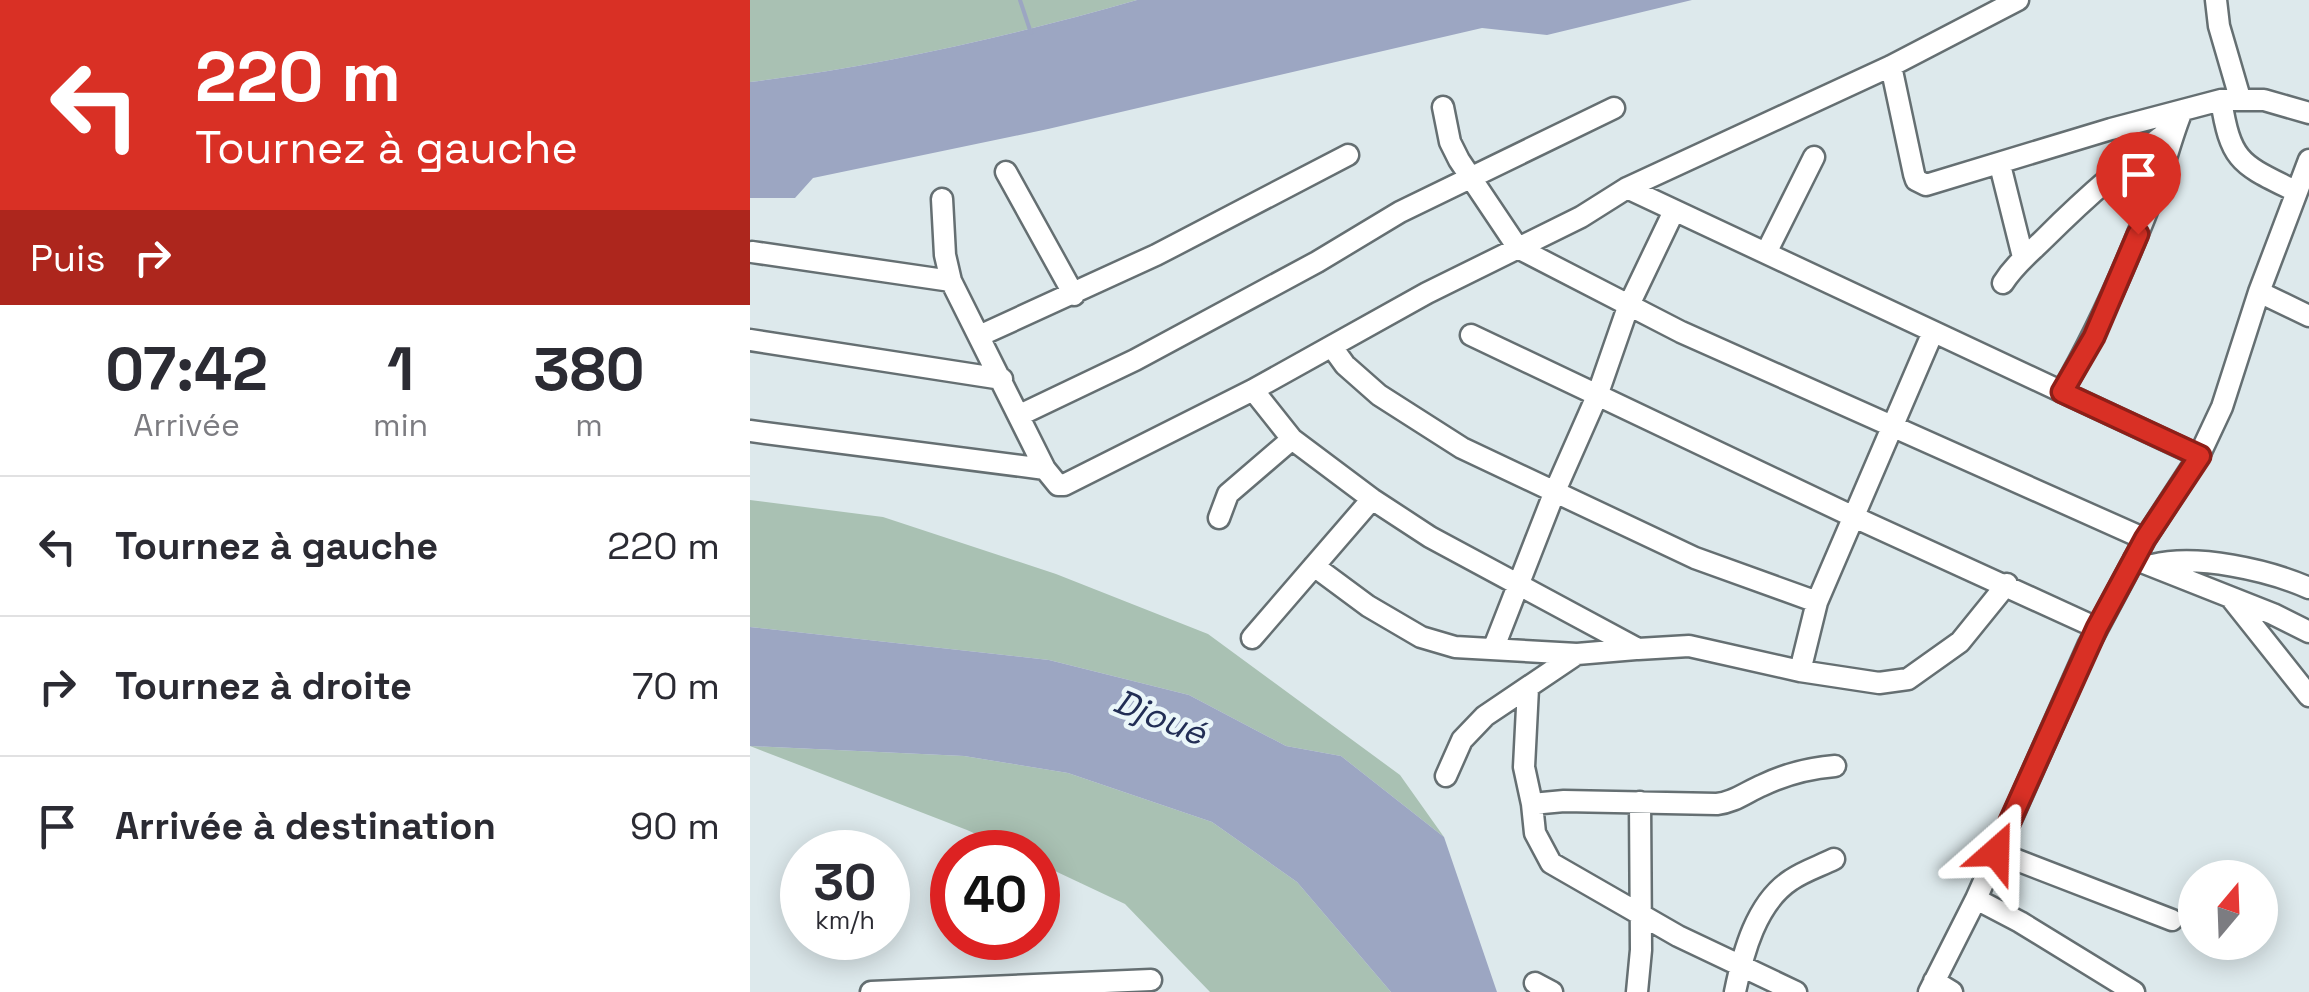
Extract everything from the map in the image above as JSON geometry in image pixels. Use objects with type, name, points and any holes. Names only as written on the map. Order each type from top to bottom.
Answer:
[{"type":"street","points":[[942,199],[945,255],[951,281],[1044,470],[1058,485],[1075,481],[1252,390],[1581,217],[1627,188],[1891,66],[2018,0]]},
{"type":"street","points":[[2216,0],[2230,99],[2232,150],[2246,166],[2295,191]]},
{"type":"street","points":[[1891,66],[1916,180],[1926,185],[2096,134],[2179,119],[2230,99],[2264,100],[2309,113]]},
{"type":"street","points":[[1443,107],[1450,142],[1518,248],[1628,306],[2145,539]]},
{"type":"street","points":[[1020,415],[1136,360],[1470,176],[1614,108]]},
{"type":"street","points":[[2003,284],[2023,257],[2126,161],[2179,119]]},
{"type":"street","points":[[2062,392],[2115,291],[2179,119]]},
{"type":"street","points":[[979,336],[1074,294],[1348,155]]},
{"type":"street","points":[[1766,253],[1814,157]]},
{"type":"street","points":[[1938,988],[2097,628],[2143,562],[2145,539],[2200,456],[2228,391],[2259,292],[2309,160]]},
{"type":"street","points":[[2000,165],[2023,257]]},
{"type":"street","points":[[1006,172],[1074,294]]},
{"type":"street","points":[[1627,188],[2200,456]]},
{"type":"street","points":[[1494,647],[1597,396],[1628,306],[1674,211]]},
{"type":"street","points":[[752,252],[951,281]]},
{"type":"street","points":[[2259,292],[2309,316]]},
{"type":"street","points":[[1800,671],[1818,602],[1932,332]]},
{"type":"street","points":[[1471,334],[2097,628]]},
{"type":"street","points":[[750,340],[1002,379]]},
{"type":"street","points":[[1332,346],[1360,380],[1430,429],[1695,558],[1818,602]]},
{"type":"street","points":[[1252,390],[1292,439],[1372,499],[1430,537],[1638,649]]},
{"type":"street","points":[[750,431],[1044,470]]},
{"type":"street","points":[[1219,518],[1228,494],[1292,439]]},
{"type":"street","points":[[1252,638],[1372,499]]},
{"type":"street","points":[[2143,562],[2205,563],[2271,575],[2309,588]]},
{"type":"street","points":[[2143,562],[2309,632]]},
{"type":"street","points":[[1314,566],[1368,606],[1421,636],[1455,646],[1577,654],[1689,646],[1800,671],[1879,683],[1908,679],[1960,642],[2007,584]]},
{"type":"street","points":[[2230,597],[2309,696]]},
{"type":"street","points":[[1446,776],[1462,740],[1486,716],[1577,654]]},
{"type":"street","points":[[1528,688],[1524,767],[1536,833],[1552,863],[1640,916],[1796,992]]},
{"type":"street","points":[[1532,804],[1726,803],[1798,772],[1836,766]]},
{"type":"street","points":[[1638,992],[1640,802]]},
{"type":"street","points":[[1996,852],[2172,920]]},
{"type":"street","points":[[1736,992],[1740,966],[1757,921],[1774,895],[1790,880],[1834,859]]},
{"type":"street","points":[[1976,899],[2134,992]]},
{"type":"street","points":[[871,992],[1064,990],[1151,980]]},
{"type":"green space","points":[[750,0],[1137,0],[945,48],[848,68],[750,82]]},
{"type":"green space","points":[[750,500],[883,517],[1056,574],[1208,634],[1400,775],[1444,837],[1341,756],[1286,746],[1189,695],[1049,660],[750,627]]},
{"type":"green space","points":[[750,746],[964,756],[1068,773],[1212,822],[1297,882],[1391,992],[1210,992],[1125,904],[1060,873],[1060,830],[967,830]]},
{"type":"water","points":[[1137,0],[1692,0],[1547,35],[1482,28],[1048,129],[813,178],[795,198],[750,198],[750,82],[945,48]]},
{"type":"water","name":"Djoué","points":[[750,627],[1049,660],[1189,695],[1286,746],[1341,756],[1444,837],[1497,992],[1391,992],[1297,882],[1212,822],[1068,773],[964,756],[750,746]]},
{"type":"waterway","points":[[1020,0],[1031,33]]},
{"type":"route","points":[[1996,852],[2097,628],[2145,539],[2200,456],[2062,392],[2094,337],[2138,234]]}]
